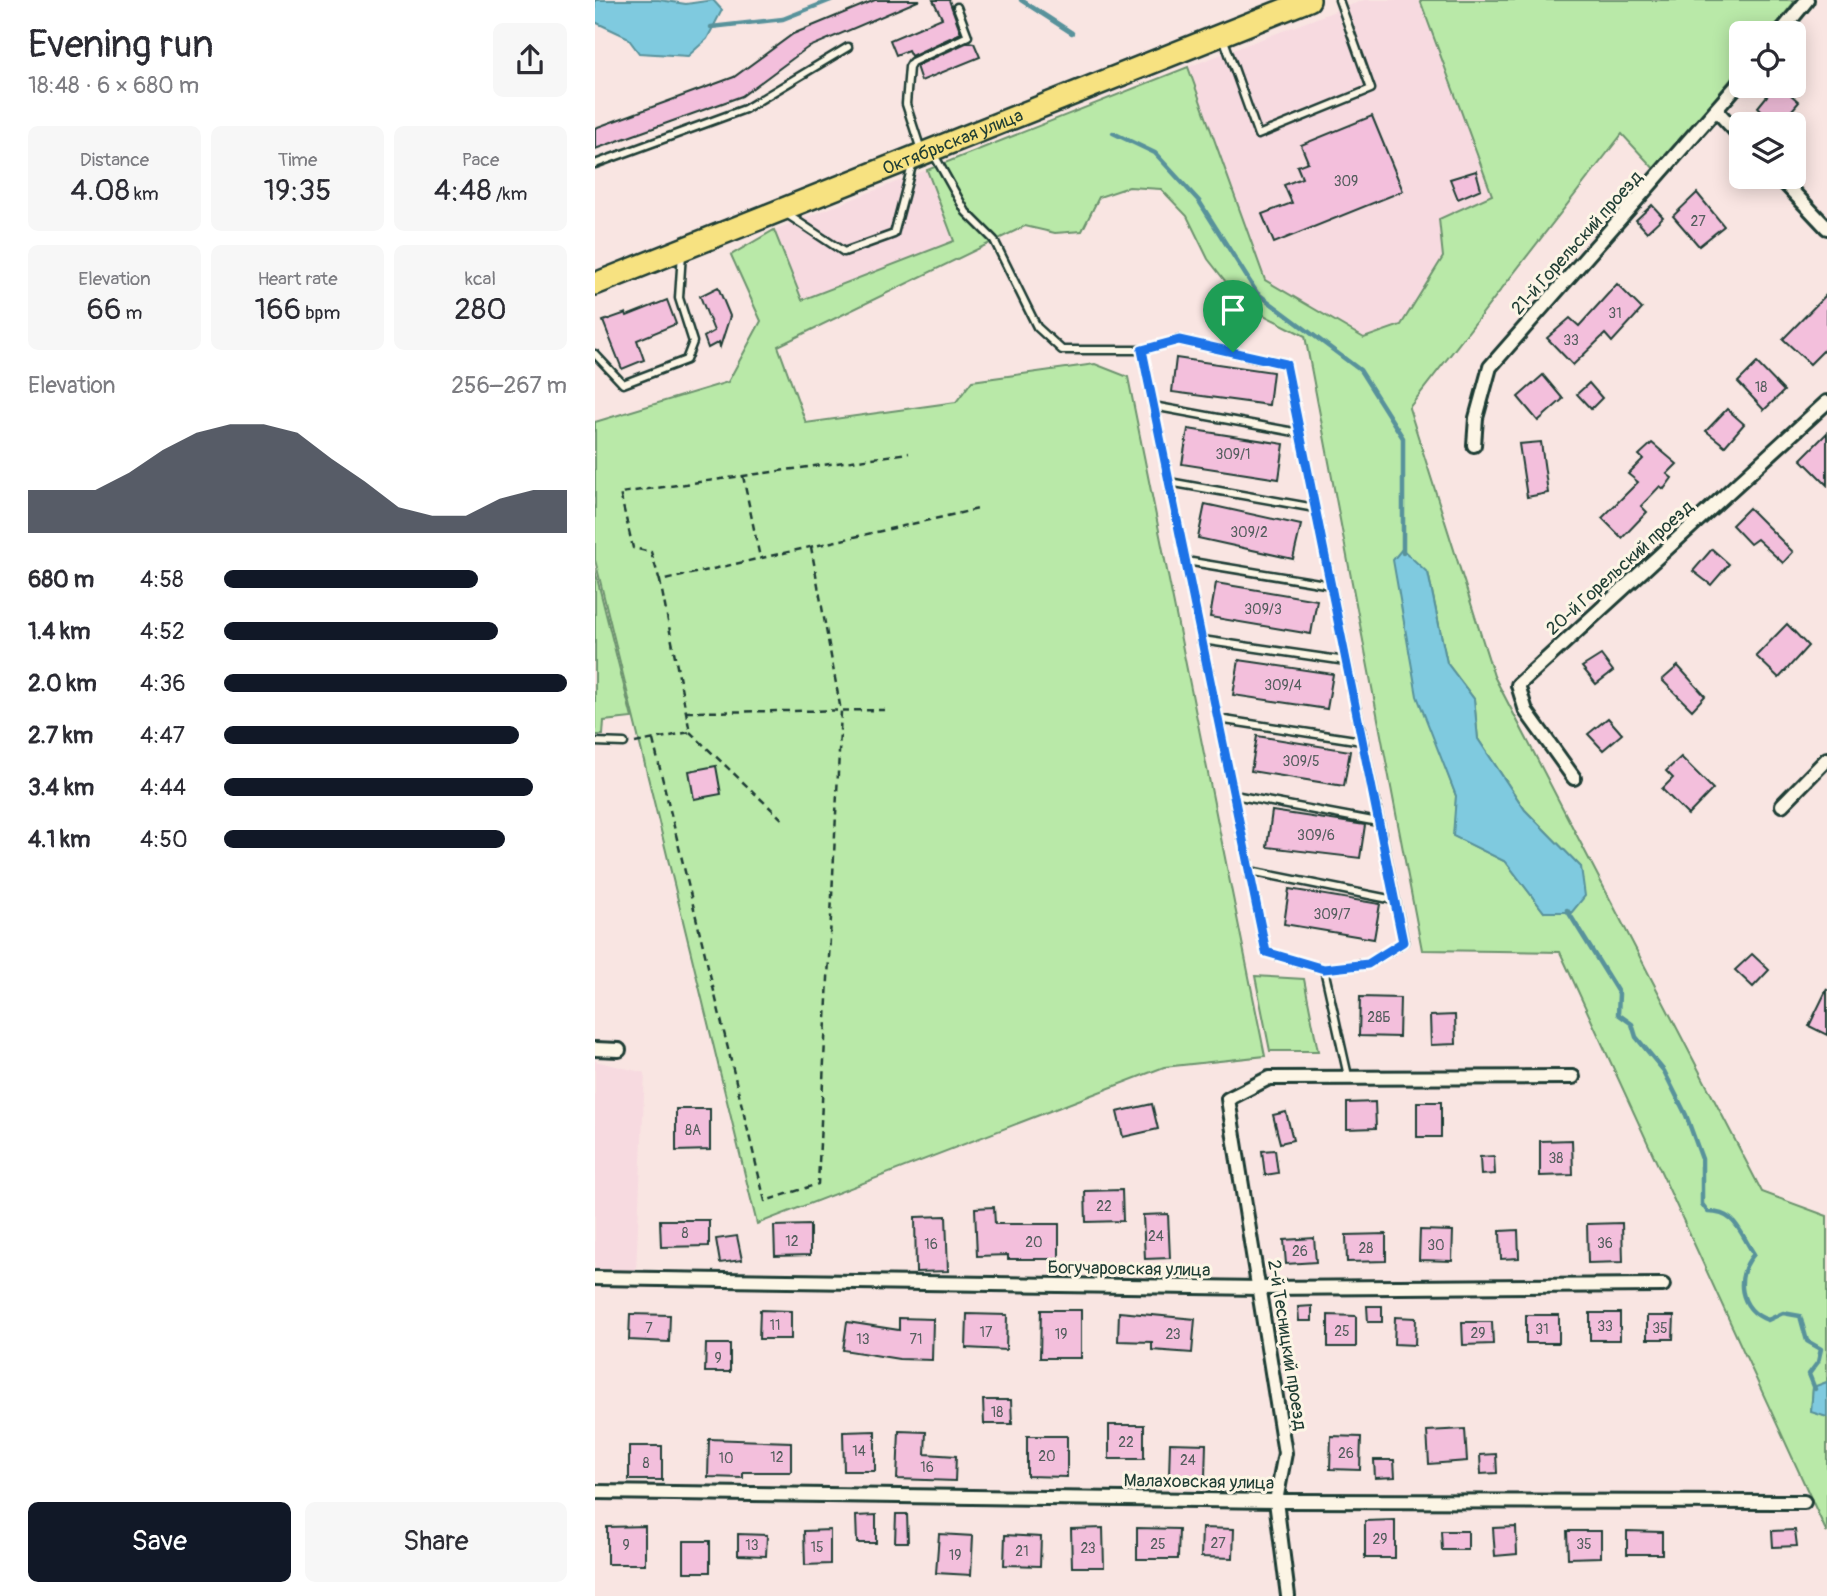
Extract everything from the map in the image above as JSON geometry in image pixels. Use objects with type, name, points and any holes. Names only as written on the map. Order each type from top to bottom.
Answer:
[{"type":"main road","name":"Октябрьская улица","points":[[595,284],[1309,0]]},
{"type":"street","points":[[1790,21],[1807,0]]},
{"type":"street","name":"21-й Горельский проезд","points":[[1474,445],[1476,418],[1490,367],[1729,96]]},
{"type":"street","points":[[1717,111],[1729,124]]},
{"type":"street","points":[[1790,189],[1827,228]]},
{"type":"street","name":"20-й Горельский проезд","points":[[1574,778],[1526,711],[1518,685],[1827,402]]},
{"type":"street","points":[[1782,805],[1827,759]]},
{"type":"street","points":[[595,1049],[619,1050]]},
{"type":"street","points":[[1348,1076],[1573,1077]]},
{"type":"street","name":"2-й Тесницкий проезд","points":[[1288,1596],[1276,1501],[1286,1453],[1229,1100],[1269,1078],[1348,1076]]},
{"type":"street","name":"Богучаровская улица","points":[[595,1278],[1261,1288],[1663,1285]]},
{"type":"street","name":"Малаховская улица","points":[[595,1492],[1276,1501],[1804,1502]]},
{"type":"lane","points":[[1222,34],[1258,135],[1371,89],[1339,0]]},
{"type":"lane","points":[[957,7],[969,31],[968,36],[912,62],[909,67],[908,117],[923,155],[965,212],[994,240],[1037,327],[1062,350],[1142,350],[1179,340],[1286,364],[1403,942],[1368,964],[1324,969],[1266,952],[1142,350]]},
{"type":"lane","points":[[595,163],[745,109],[848,47]]},
{"type":"lane","points":[[780,210],[844,252],[894,234],[923,155]]},
{"type":"lane","points":[[595,354],[623,384],[687,360],[693,342],[679,298],[682,248]]},
{"type":"lane","points":[[1153,406],[1300,433]]},
{"type":"lane","points":[[1169,482],[1315,508]]},
{"type":"lane","points":[[1186,561],[1331,585]]},
{"type":"lane","points":[[1202,640],[1346,661]]},
{"type":"lane","points":[[1218,719],[1362,741]]},
{"type":"lane","points":[[595,742],[624,743]]},
{"type":"lane","points":[[1234,794],[1378,822]]},
{"type":"lane","points":[[1250,871],[1394,900]]},
{"type":"lane","points":[[1324,969],[1348,1076]]},
{"type":"path","points":[[784,821],[690,732],[660,581],[651,552],[633,548],[620,493],[909,453]]},
{"type":"path","points":[[743,476],[760,558]]},
{"type":"path","points":[[660,581],[978,509]]},
{"type":"path","points":[[653,740],[765,1201],[818,1184],[841,711],[811,547]]},
{"type":"path","points":[[686,712],[888,710]]},
{"type":"path","points":[[624,743],[690,732]]},
{"type":"shaded area","points":[[1364,0],[1420,0],[1493,195],[1439,219],[1443,257],[1401,325],[1364,338],[1265,280],[1188,67]]},
{"type":"shaded area","points":[[927,170],[955,241],[802,301],[774,230]]},
{"type":"shaded area","points":[[595,1061],[645,1073],[636,1271],[595,1270]]},
{"type":"green space","points":[[1420,0],[1796,0],[1779,21],[1729,21],[1729,82],[1656,171],[1622,134],[1409,408],[1494,676],[1762,1192],[1827,1216],[1827,1382],[1813,1388],[1811,1411],[1827,1417],[1827,1533],[1560,952],[1422,950],[1305,336],[1244,305],[1208,259],[1187,216],[1161,189],[1129,187],[1099,197],[1082,231],[1055,233],[1025,226],[778,346],[806,423],[956,402],[972,381],[1095,364],[1128,377],[1265,1056],[1164,1067],[757,1224],[595,560],[595,422],[728,382],[761,321],[731,255],[774,230],[802,300],[954,241],[927,170],[1188,67],[1265,280],[1364,338],[1401,325],[1443,257],[1439,219],[1492,195]],"holes":[[[1428,572],[1447,663],[1474,699],[1478,739],[1525,810],[1581,867],[1544,912],[1506,862],[1454,836],[1456,796],[1438,747]]]},
{"type":"green space","points":[[595,570],[632,718],[604,721],[603,735],[595,735]]},
{"type":"green space","points":[[1255,976],[1304,979],[1318,1051],[1270,1051]]},
{"type":"water","points":[[595,0],[659,0],[686,4],[713,0],[722,10],[707,39],[688,56],[639,53],[627,37],[595,22]]},
{"type":"water","points":[[1402,549],[1428,573],[1447,663],[1474,699],[1478,739],[1525,810],[1581,867],[1585,896],[1572,912],[1544,912],[1506,862],[1453,836],[1456,796],[1417,696],[1393,560]]},
{"type":"water","points":[[1827,1382],[1827,1417],[1811,1412],[1813,1387]]},
{"type":"building","points":[[875,0],[920,0],[807,48],[742,96],[595,149],[595,128],[734,77],[793,34]]},
{"type":"building","points":[[933,0],[949,0],[961,33],[911,56],[908,50],[896,55],[890,40],[942,18]]},
{"type":"building","points":[[968,42],[974,43],[980,57],[921,81],[916,66]]},
{"type":"building","points":[[1765,98],[1794,98],[1799,102],[1790,112],[1763,112],[1758,107]]},
{"type":"building","points":[[1372,116],[1403,191],[1274,243],[1262,214],[1292,203],[1284,185],[1302,178],[1297,166],[1308,162],[1301,145]]},
{"type":"building","points":[[1476,171],[1481,189],[1458,199],[1450,179]]},
{"type":"building","points":[[1697,193],[1724,226],[1699,246],[1673,216]]},
{"type":"building","points":[[1652,205],[1663,217],[1647,232],[1636,220]]},
{"type":"building","points":[[1617,284],[1642,309],[1612,342],[1605,334],[1573,365],[1547,338],[1570,318],[1579,326]]},
{"type":"building","points":[[718,287],[730,316],[720,347],[719,342],[708,348],[704,337],[714,331],[700,296]]},
{"type":"building","points":[[1827,294],[1827,347],[1810,364],[1783,339]]},
{"type":"building","points":[[667,300],[676,324],[637,340],[644,360],[622,369],[603,321],[626,313],[627,316]]},
{"type":"building","points":[[1176,358],[1273,372],[1269,405],[1172,392]]},
{"type":"building","points":[[1757,363],[1784,391],[1764,410],[1738,382]]},
{"type":"building","points":[[1543,375],[1563,399],[1538,421],[1518,397]]},
{"type":"building","points":[[1589,383],[1602,398],[1591,409],[1577,394]]},
{"type":"building","points":[[1727,409],[1744,424],[1725,446],[1706,431]]},
{"type":"building","points":[[1188,429],[1284,444],[1279,479],[1182,464]]},
{"type":"building","points":[[1827,433],[1827,485],[1801,459]]},
{"type":"building","points":[[1541,442],[1548,493],[1527,497],[1519,444]]},
{"type":"building","points":[[1652,443],[1677,464],[1667,474],[1672,478],[1664,489],[1660,486],[1641,506],[1647,512],[1622,538],[1602,518],[1638,482],[1628,474],[1643,459],[1639,455]]},
{"type":"building","points":[[1205,504],[1301,525],[1293,559],[1198,538]]},
{"type":"building","points":[[1749,508],[1793,552],[1783,563],[1757,539],[1750,544],[1732,525]]},
{"type":"building","points":[[1712,549],[1729,564],[1711,585],[1693,571]]},
{"type":"building","points":[[1216,583],[1317,600],[1311,634],[1210,617]]},
{"type":"building","points":[[1787,624],[1808,646],[1779,678],[1756,656]]},
{"type":"building","points":[[1601,655],[1613,671],[1596,684],[1582,667]]},
{"type":"building","points":[[1239,660],[1333,674],[1327,709],[1233,695]]},
{"type":"building","points":[[1678,666],[1705,696],[1692,710],[1662,680]]},
{"type":"building","points":[[1608,718],[1622,734],[1603,750],[1588,734]]},
{"type":"building","points":[[1257,736],[1350,751],[1344,786],[1251,771]]},
{"type":"building","points":[[1681,757],[1713,789],[1688,815],[1662,789],[1673,778],[1666,771]]},
{"type":"building","points":[[716,766],[721,794],[694,799],[689,771]]},
{"type":"building","points":[[1272,811],[1365,825],[1360,858],[1267,847]]},
{"type":"building","points":[[1289,889],[1380,904],[1374,939],[1284,924]]},
{"type":"building","points":[[1752,954],[1769,970],[1753,987],[1735,970]]},
{"type":"building","points":[[1827,989],[1827,1035],[1809,1026]]},
{"type":"building","points":[[1360,997],[1400,998],[1399,1037],[1359,1036]]},
{"type":"building","points":[[1455,1015],[1456,1044],[1431,1045],[1430,1016]]},
{"type":"building","points":[[1375,1102],[1376,1128],[1347,1129],[1347,1103]]},
{"type":"building","points":[[1417,1102],[1441,1102],[1441,1137],[1417,1137]]},
{"type":"building","points":[[1152,1104],[1158,1129],[1123,1137],[1117,1112]]},
{"type":"building","points":[[676,1109],[710,1109],[710,1150],[676,1151]]},
{"type":"building","points":[[1286,1112],[1293,1140],[1280,1143],[1273,1115]]},
{"type":"building","points":[[1572,1140],[1573,1175],[1540,1176],[1540,1141]]},
{"type":"building","points":[[1275,1150],[1278,1173],[1265,1175],[1262,1151]]},
{"type":"building","points":[[1494,1156],[1495,1174],[1481,1175],[1480,1157]]},
{"type":"building","points":[[1122,1190],[1123,1221],[1086,1222],[1085,1191]]},
{"type":"building","points":[[994,1207],[995,1224],[1059,1224],[1059,1259],[1008,1259],[1008,1255],[977,1256],[975,1208]]},
{"type":"building","points":[[1168,1214],[1170,1258],[1145,1259],[1143,1215]]},
{"type":"building","points":[[946,1216],[948,1271],[916,1272],[915,1217]]},
{"type":"building","points":[[660,1220],[709,1220],[709,1246],[661,1247]]},
{"type":"building","points":[[1622,1223],[1623,1262],[1588,1263],[1587,1224]]},
{"type":"building","points":[[810,1225],[810,1255],[775,1256],[774,1226]]},
{"type":"building","points":[[1420,1230],[1453,1231],[1452,1261],[1419,1260]]},
{"type":"building","points":[[1518,1230],[1519,1258],[1501,1259],[1500,1231]]},
{"type":"building","points":[[1386,1234],[1386,1261],[1347,1262],[1346,1235]]},
{"type":"building","points":[[737,1236],[742,1260],[720,1263],[716,1239]]},
{"type":"building","points":[[1314,1238],[1316,1262],[1286,1264],[1284,1240]]},
{"type":"building","points":[[1312,1306],[1312,1321],[1299,1321],[1298,1307]]},
{"type":"building","points":[[1367,1306],[1382,1306],[1382,1322],[1368,1322]]},
{"type":"building","points":[[760,1310],[791,1311],[791,1339],[759,1339]]},
{"type":"building","points":[[1041,1310],[1081,1310],[1081,1358],[1040,1358]]},
{"type":"building","points":[[1119,1312],[1195,1319],[1192,1353],[1152,1350],[1152,1342],[1118,1341]]},
{"type":"building","points":[[1590,1313],[1620,1313],[1620,1340],[1590,1340]]},
{"type":"building","points":[[630,1314],[670,1315],[669,1342],[629,1340]]},
{"type":"building","points":[[967,1314],[1007,1315],[1006,1350],[966,1348]]},
{"type":"building","points":[[1328,1315],[1356,1316],[1356,1347],[1328,1347]]},
{"type":"building","points":[[1526,1315],[1559,1315],[1559,1343],[1526,1343]]},
{"type":"building","points":[[1647,1316],[1674,1316],[1673,1339],[1647,1339]]},
{"type":"building","points":[[1395,1317],[1416,1318],[1415,1345],[1394,1344]]},
{"type":"building","points":[[899,1318],[933,1319],[932,1360],[899,1359],[843,1350],[847,1322],[899,1330]]},
{"type":"building","points":[[1462,1322],[1492,1322],[1493,1344],[1463,1345]]},
{"type":"building","points":[[706,1344],[730,1344],[730,1372],[705,1372]]},
{"type":"building","points":[[983,1400],[1011,1400],[1012,1424],[984,1424]]},
{"type":"building","points":[[1109,1425],[1144,1425],[1144,1459],[1109,1459]]},
{"type":"building","points":[[1465,1429],[1467,1461],[1429,1464],[1427,1431]]},
{"type":"building","points":[[875,1431],[875,1471],[844,1471],[843,1432]]},
{"type":"building","points":[[899,1431],[926,1432],[925,1454],[956,1456],[955,1481],[897,1479]]},
{"type":"building","points":[[1027,1436],[1067,1436],[1067,1477],[1027,1476]]},
{"type":"building","points":[[1331,1436],[1361,1437],[1360,1470],[1330,1469]]},
{"type":"building","points":[[709,1439],[791,1442],[791,1472],[743,1472],[743,1478],[708,1477]]},
{"type":"building","points":[[1170,1443],[1206,1444],[1205,1477],[1169,1476]]},
{"type":"building","points":[[629,1446],[662,1446],[662,1480],[629,1480]]},
{"type":"building","points":[[1496,1454],[1497,1473],[1481,1474],[1480,1455]]},
{"type":"building","points":[[1374,1460],[1394,1460],[1395,1477],[1375,1478]]},
{"type":"building","points":[[896,1514],[907,1514],[908,1542],[895,1542]]},
{"type":"building","points":[[876,1515],[876,1543],[857,1543],[856,1516]]},
{"type":"building","points":[[1395,1520],[1395,1558],[1365,1558],[1365,1521]]},
{"type":"building","points":[[645,1526],[645,1564],[607,1564],[607,1527]]},
{"type":"building","points":[[1516,1527],[1517,1554],[1495,1556],[1493,1528]]},
{"type":"building","points":[[1103,1528],[1104,1567],[1072,1567],[1071,1529]]},
{"type":"building","points":[[1137,1528],[1179,1529],[1178,1559],[1137,1559]]},
{"type":"building","points":[[1202,1528],[1234,1529],[1233,1558],[1201,1557]]},
{"type":"building","points":[[830,1530],[830,1564],[805,1565],[804,1531]]},
{"type":"building","points":[[1795,1530],[1797,1546],[1773,1547],[1772,1531]]},
{"type":"building","points":[[1441,1531],[1468,1531],[1468,1550],[1442,1550]]},
{"type":"building","points":[[1567,1531],[1601,1531],[1601,1557],[1568,1558]]},
{"type":"building","points":[[1627,1531],[1662,1532],[1662,1554],[1627,1554]]},
{"type":"building","points":[[738,1534],[767,1535],[766,1556],[738,1555]]},
{"type":"building","points":[[939,1534],[973,1536],[971,1575],[936,1573]]},
{"type":"building","points":[[1005,1535],[1041,1537],[1040,1566],[1004,1565]]},
{"type":"building","points":[[684,1541],[710,1541],[710,1572],[684,1572]]},
{"type":"waterway","points":[[711,27],[783,19],[831,0]]},
{"type":"waterway","points":[[1021,0],[1072,33]]},
{"type":"waterway","points":[[1113,133],[1155,153],[1199,201],[1257,293],[1360,370],[1403,438],[1403,553]]},
{"type":"waterway","points":[[1567,910],[1619,994],[1618,1014],[1632,1024],[1636,1037],[1664,1071],[1686,1115],[1702,1159],[1702,1204],[1708,1212],[1731,1219],[1754,1254],[1742,1282],[1746,1301],[1751,1309],[1768,1320],[1783,1313],[1800,1316],[1807,1341],[1821,1349],[1818,1362],[1809,1374],[1815,1389]]},
{"type":"route","points":[[1179,340],[1233,352],[1286,364],[1403,942],[1368,964],[1324,969],[1266,952],[1142,350],[1179,340]]}]
